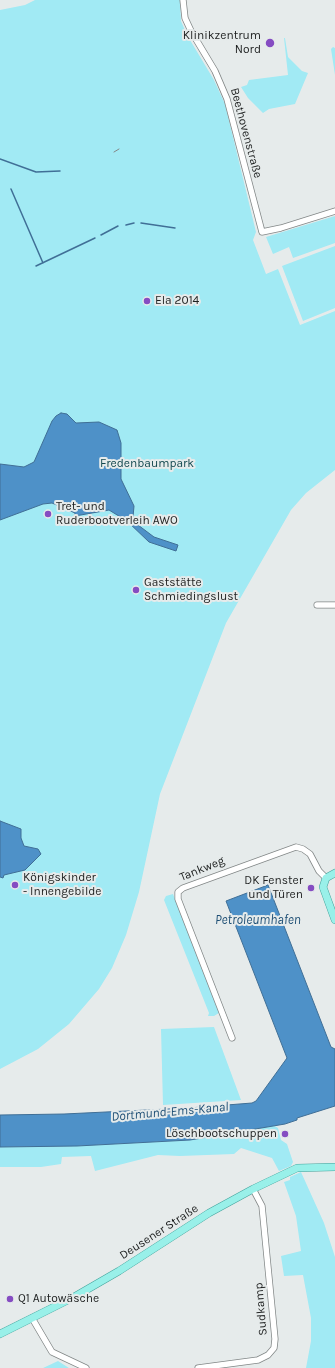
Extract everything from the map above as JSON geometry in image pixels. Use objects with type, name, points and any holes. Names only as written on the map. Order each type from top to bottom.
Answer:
[{"type":"main road","points":[[335,873],[326,878],[323,887],[335,920]]},
{"type":"main road","name":"Deusener Straße","points":[[0,1334],[119,1271],[209,1213],[254,1189],[297,1168],[335,1167]]},
{"type":"street","name":"Beethovenstraße","points":[[183,0],[185,18],[190,31],[215,71],[227,99],[262,232],[335,211]]},
{"type":"street","points":[[317,605],[335,605]]},
{"type":"street","name":"Tankweg","points":[[232,1038],[178,899],[178,892],[182,888],[296,847],[303,849],[310,854],[319,871],[326,878]]},
{"type":"street","name":"Sudkamp","points":[[198,1368],[258,1360],[268,1355],[274,1348],[275,1339],[262,1206],[254,1189]]},
{"type":"street","points":[[32,1318],[52,1352],[86,1368]]},
{"type":"green space","name":"Fredenbaumpark","points":[[35,0],[180,0],[181,21],[187,35],[214,80],[225,104],[256,232],[253,240],[266,274],[278,269],[300,325],[335,311],[335,470],[306,493],[291,510],[226,623],[160,794],[139,892],[126,935],[112,968],[99,989],[69,1024],[38,1049],[0,1069],[0,10],[25,5]]},
{"type":"green space","points":[[284,38],[288,57],[302,71],[308,73],[295,104],[269,109],[263,113],[248,98],[241,87],[247,85],[249,80],[288,75]]},
{"type":"green space","points":[[333,47],[335,48],[335,75],[331,49]]},
{"type":"green space","points":[[335,216],[335,243],[293,258],[289,247],[273,254],[266,237]]},
{"type":"green space","points":[[335,246],[335,308],[303,321],[282,266]]},
{"type":"green space","points":[[173,894],[219,1013],[214,1016],[208,1016],[209,1013],[164,900],[166,896]]},
{"type":"green space","points":[[214,1027],[241,1100],[163,1105],[161,1029]]},
{"type":"green space","points":[[273,1125],[278,1128],[281,1140],[287,1144],[293,1162],[291,1166],[279,1171],[272,1158],[241,1148],[234,1154],[180,1156],[158,1155],[95,1171],[91,1156],[62,1157],[61,1164],[41,1167],[0,1167],[0,1147],[77,1146],[190,1140],[234,1134]]},
{"type":"green space","points":[[301,1172],[324,1223],[335,1257],[335,1368],[306,1368],[311,1341],[311,1318],[303,1275],[284,1276],[281,1256],[301,1251],[296,1216],[284,1182],[290,1180],[290,1177]]},
{"type":"green space","points":[[58,1361],[69,1368],[43,1368]]},
{"type":"water","points":[[61,413],[67,414],[76,423],[99,422],[117,430],[121,443],[121,479],[134,506],[133,517],[138,525],[154,537],[178,545],[176,551],[149,542],[127,521],[109,510],[75,516],[75,513],[52,503],[43,504],[0,520],[0,464],[24,467],[34,462],[52,421]]},
{"type":"water","points":[[0,821],[21,829],[21,838],[24,846],[38,849],[41,854],[25,870],[4,875],[3,878],[0,877]]},
{"type":"water","points":[[268,885],[331,1047],[335,1049],[335,1106],[297,1118],[297,1120],[285,1124],[190,1140],[77,1146],[0,1147],[0,1115],[64,1114],[189,1108],[252,1103],[256,1101],[287,1058],[226,901]]},
{"type":"waterway","points":[[0,159],[36,172],[60,171]]},
{"type":"waterway","points":[[11,189],[43,263]]},
{"type":"waterway","points":[[126,225],[134,223]]},
{"type":"waterway","points":[[141,223],[175,228]]},
{"type":"waterway","points":[[101,235],[118,226]]},
{"type":"waterway","points":[[36,266],[95,238]]},
{"type":"tram line","points":[[114,152],[119,149]]},
{"type":"place","name":"Klinikzentrum Nord","points":[[270,43]]},
{"type":"place","name":"Ela 2014","points":[[147,301]]},
{"type":"place","name":"Tret- und Ruderbootverleih AWO","points":[[48,514]]},
{"type":"place","name":"Gaststätte Schmiedingslust","points":[[136,590]]},
{"type":"place","name":"Königskinder - Innengebilde","points":[[15,885]]},
{"type":"place","name":"DK Fenster und Türen","points":[[311,888]]},
{"type":"place","name":"Löschbootschuppen","points":[[285,1134]]},
{"type":"place","name":"Q1 Autowäsche","points":[[10,1299]]},
{"type":"water label","name":"Petroleumhafen","points":[[258,920]]},
{"type":"water label","name":"Dortmund-Ems-Kanal","points":[[170,1112]]}]
